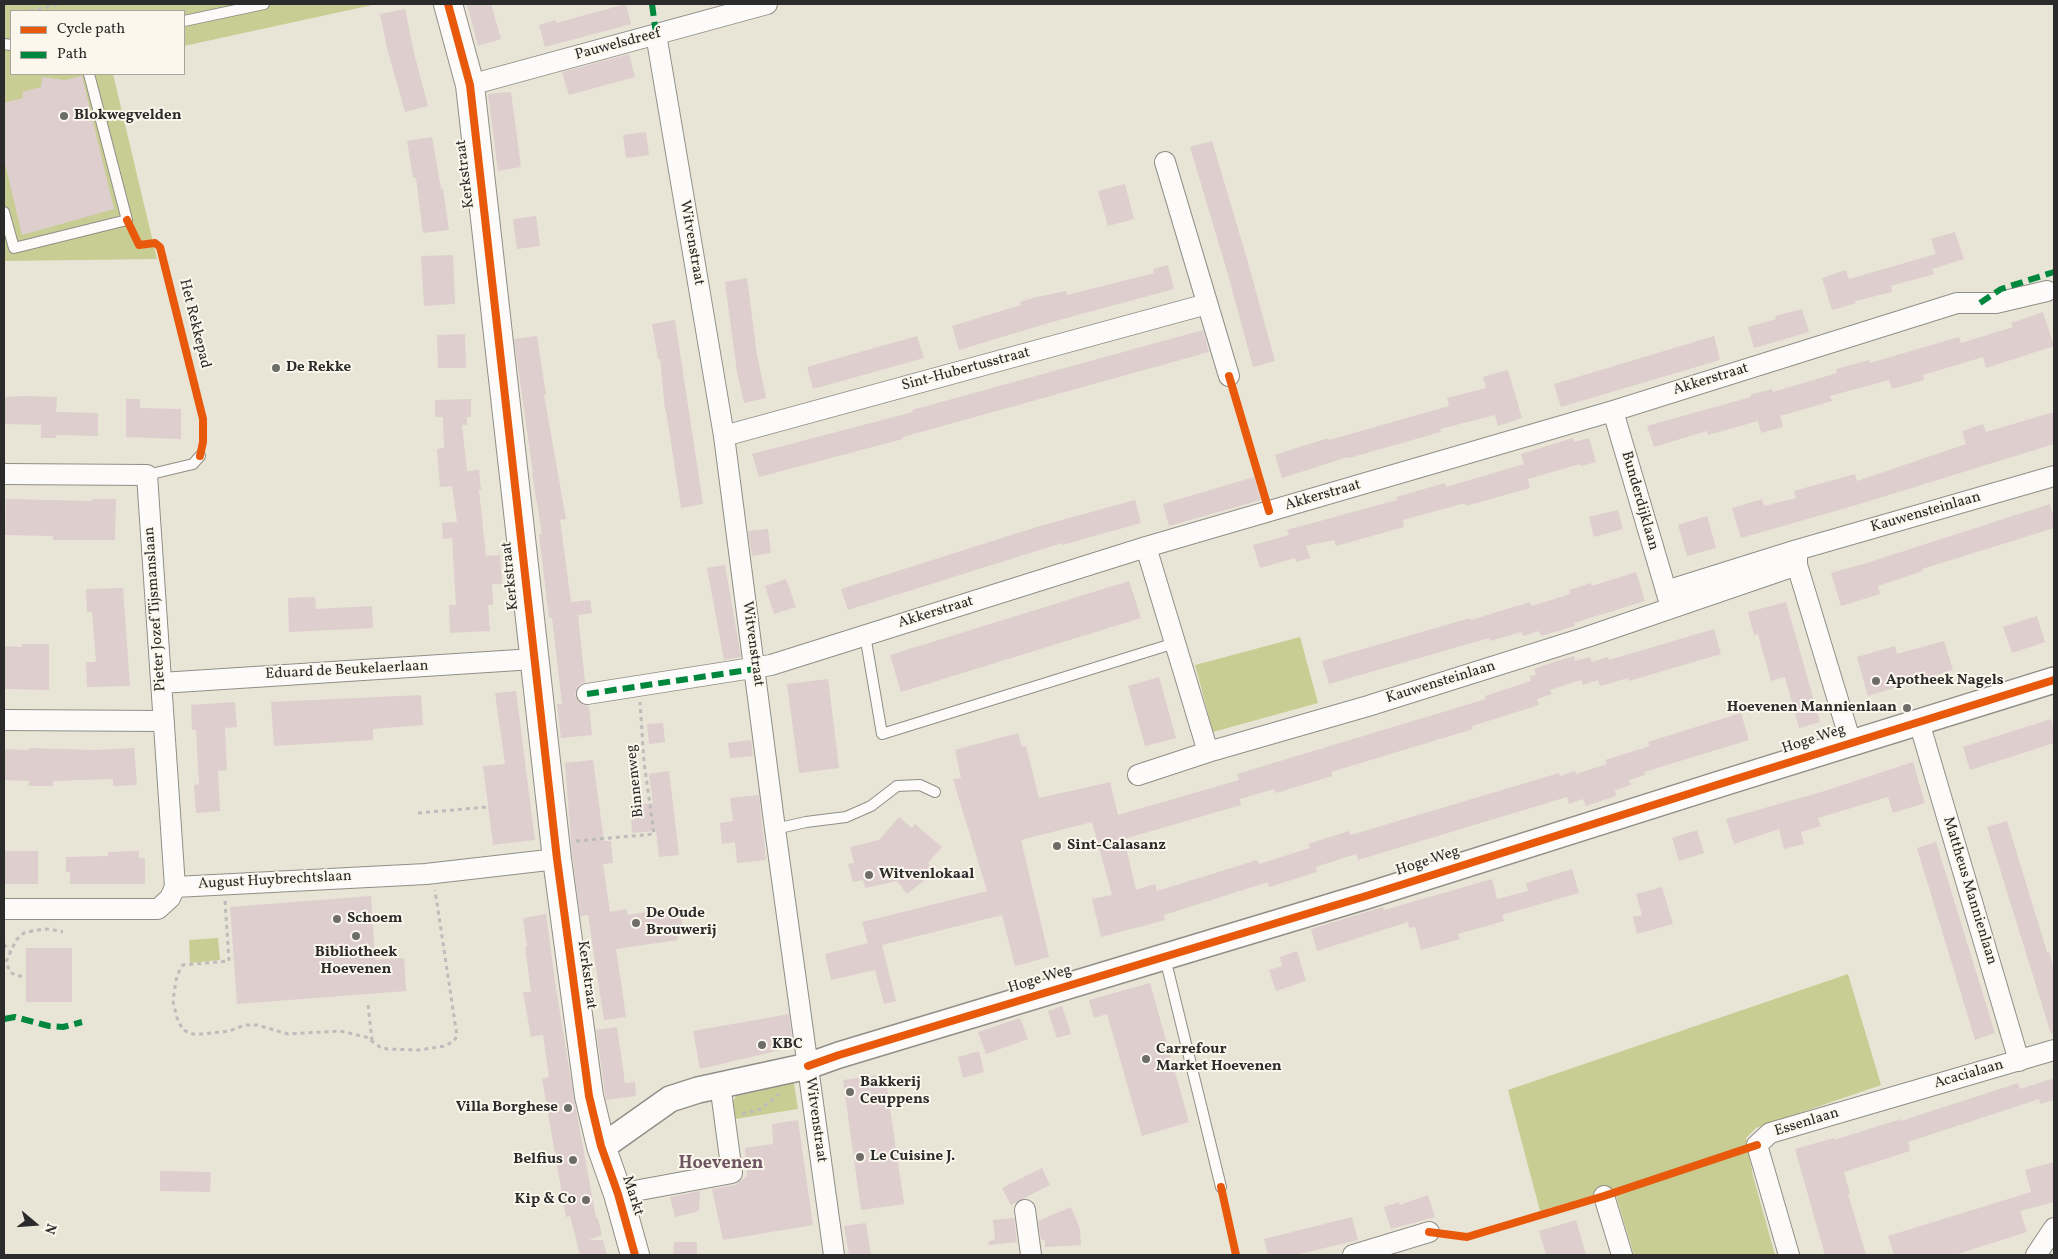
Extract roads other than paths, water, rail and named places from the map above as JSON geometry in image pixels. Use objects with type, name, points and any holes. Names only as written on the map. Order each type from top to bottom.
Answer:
[{"type":"main road","name":"Kerkstraat","points":[[448,4],[470,85],[556,851],[589,1096],[600,1146]]},
{"type":"main road","name":"Markt","points":[[600,1146],[618,1194],[635,1255]]},
{"type":"street","name":"Pauwelsdreef","points":[[470,85],[767,4]]},
{"type":"street","name":"Witvenstraat","points":[[656,34],[724,436],[775,829],[834,1255]]},
{"type":"street","points":[[1165,162],[1229,376]]},
{"type":"street","name":"Akkerstraat","points":[[587,694],[772,665],[1146,548],[1613,411],[1957,303],[1996,303],[2046,291]]},
{"type":"street","name":"Sint-Hubertusstraat","points":[[724,436],[1207,304]]},
{"type":"street","name":"Bunderdijklaan","points":[[1613,411],[1669,600]]},
{"type":"street","points":[[4,474],[147,475]]},
{"type":"street","name":"Pieter Jozef Tijsmanslaan","points":[[147,475],[175,886]]},
{"type":"street","name":"Kauwensteinlaan","points":[[1138,775],[1208,752],[1368,706],[1587,637],[1669,600],[2054,476]]},
{"type":"street","points":[[1146,548],[1208,752]]},
{"type":"street","points":[[1797,558],[1851,743]]},
{"type":"street","name":"Eduard de Beukelaerlaan","points":[[161,683],[534,659]]},
{"type":"street","name":"Hoge Weg","points":[[600,1146],[612,1140],[670,1099],[720,1084],[808,1066],[839,1055],[1165,958],[2054,680]]},
{"type":"street","points":[[4,720],[163,720]]},
{"type":"street","name":"Mattheus Mannienlaan","points":[[1919,722],[2019,1061]]},
{"type":"street","name":"August Huybrechtslaan","points":[[175,886],[426,874],[556,851]]},
{"type":"street","points":[[4,909],[158,909],[170,898],[175,886]]},
{"type":"street","name":"Acacialaan","points":[[1884,1100],[2054,1050]]},
{"type":"street","points":[[618,1194],[732,1173],[720,1084]]},
{"type":"street","name":"Essenlaan","points":[[1789,1255],[1756,1145],[1770,1134],[1884,1100]]},
{"type":"street","points":[[1604,1196],[1622,1255]]},
{"type":"street","points":[[1025,1210],[1031,1255]]},
{"type":"street","points":[[2036,1255],[2054,1228]]},
{"type":"street","points":[[1353,1255],[1429,1232]]},
{"type":"lane","points":[[185,21],[264,4]]},
{"type":"lane","points":[[4,212],[14,248],[127,220],[89,75]]},
{"type":"lane","points":[[147,475],[192,464],[200,456]]},
{"type":"lane","points":[[865,635],[882,734],[1175,643]]},
{"type":"lane","points":[[775,829],[806,822],[846,817],[871,806],[897,786],[920,785],[935,792]]},
{"type":"lane","points":[[1165,958],[1221,1187]]},
{"type":"place","name":"Blokwegvelden","points":[[64,116]]},
{"type":"place","name":"De Rekke","points":[[276,368]]},
{"type":"place","name":"Apotheek Nagels","points":[[1876,681]]},
{"type":"place","name":"Hoevenen Mannienlaan","points":[[1907,708]]},
{"type":"place","name":"Sint-Calasanz","points":[[1057,846]]},
{"type":"place","name":"Witvenlokaal","points":[[869,875]]},
{"type":"place","name":"Schoem","points":[[337,919]]},
{"type":"place","name":"De Oude Brouwerij","points":[[636,923]]},
{"type":"place","name":"Bibliotheek Hoevenen","points":[[356,936]]},
{"type":"place","name":"KBC","points":[[762,1045]]},
{"type":"place","name":"Carrefour Market Hoevenen","points":[[1146,1059]]},
{"type":"place","name":"Bakkerij Ceuppens","points":[[850,1092]]},
{"type":"place","name":"Villa Borghese","points":[[568,1108]]},
{"type":"place","name":"Le Cuisine J.","points":[[860,1157]]},
{"type":"place","name":"Belfius","points":[[573,1160]]},
{"type":"place","name":"Kip & Co","points":[[586,1200]]},
{"type":"district","name":"Hoevenen","points":[[721,1165]]}]
